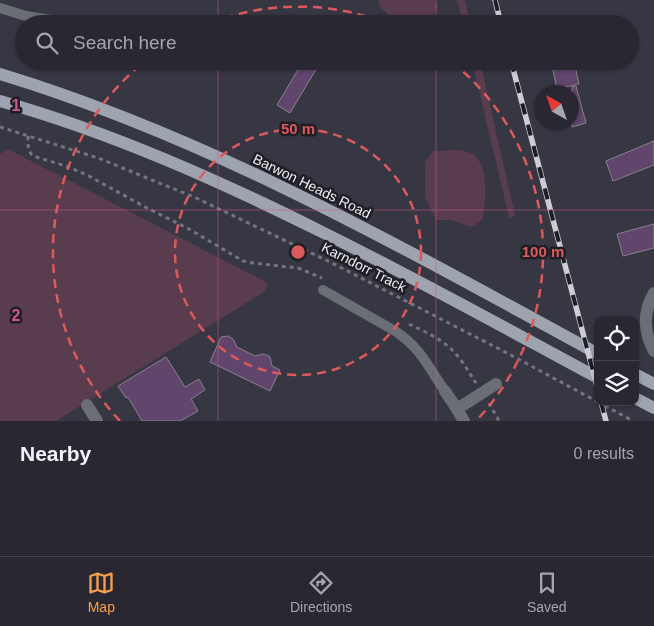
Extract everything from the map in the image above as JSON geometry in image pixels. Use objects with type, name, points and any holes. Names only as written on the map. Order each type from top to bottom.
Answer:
[{"type":"main road","name":"Barwon Heads Road","points":[[0,74],[91,105],[212,154],[291,191],[365,229],[594,352]]},
{"type":"main road","points":[[0,101],[85,128],[153,154],[275,208],[594,376]]},
{"type":"main road","points":[[639,376],[654,384]]},
{"type":"main road","points":[[639,400],[654,408]]},
{"type":"street","points":[[654,292],[647,310],[645,326],[654,351]]},
{"type":"street","points":[[457,410],[496,384]]},
{"type":"street","points":[[445,391],[464,421]]},
{"type":"street","points":[[87,405],[97,421]]},
{"type":"lane","points":[[0,8],[23,15]]},
{"type":"lane","points":[[326,286],[406,338],[418,350],[445,391]]},
{"type":"path","name":"Karndorr Track","points":[[0,127],[98,158],[194,197],[330,262],[594,400]]},
{"type":"path","points":[[28,136],[29,153],[33,156],[66,166],[87,175],[146,208],[189,229],[243,261],[298,268],[326,286]]},
{"type":"path","points":[[401,320],[450,347],[483,392],[499,421]]},
{"type":"path","name":"Karndorr Track","points":[[605,406],[633,421]]},
{"type":"shaded area","points":[[378,0],[435,0],[438,6],[433,15],[389,15],[380,7]]},
{"type":"shaded area","points":[[457,0],[465,0],[468,15],[461,15]]},
{"type":"shaded area","points":[[474,70],[482,70],[515,215],[510,219]]},
{"type":"shaded area","points":[[8,149],[268,283],[264,292],[56,421],[0,421],[0,154]]},
{"type":"shaded area","points":[[459,150],[474,155],[479,161],[484,176],[483,219],[471,227],[451,220],[436,220],[425,197],[425,162],[433,151]]},
{"type":"building","points":[[298,70],[316,70],[290,113],[277,105]]},
{"type":"building","points":[[553,70],[576,70],[579,84],[556,85]]},
{"type":"building","points":[[579,97],[586,123],[579,125]]},
{"type":"building","points":[[654,141],[654,165],[613,181],[606,161]]},
{"type":"building","points":[[654,224],[654,248],[623,256],[617,234]]},
{"type":"building","points":[[228,336],[233,339],[237,347],[255,356],[264,354],[270,357],[272,366],[280,370],[270,391],[210,362],[221,337]]},
{"type":"building","points":[[166,357],[185,387],[199,379],[205,390],[191,399],[198,411],[180,421],[142,421],[128,397],[126,398],[118,386]]},
{"type":"railway","points":[[495,0],[499,15]]},
{"type":"railway","points":[[513,70],[594,375]]},
{"type":"railway","points":[[602,406],[606,421]]}]
